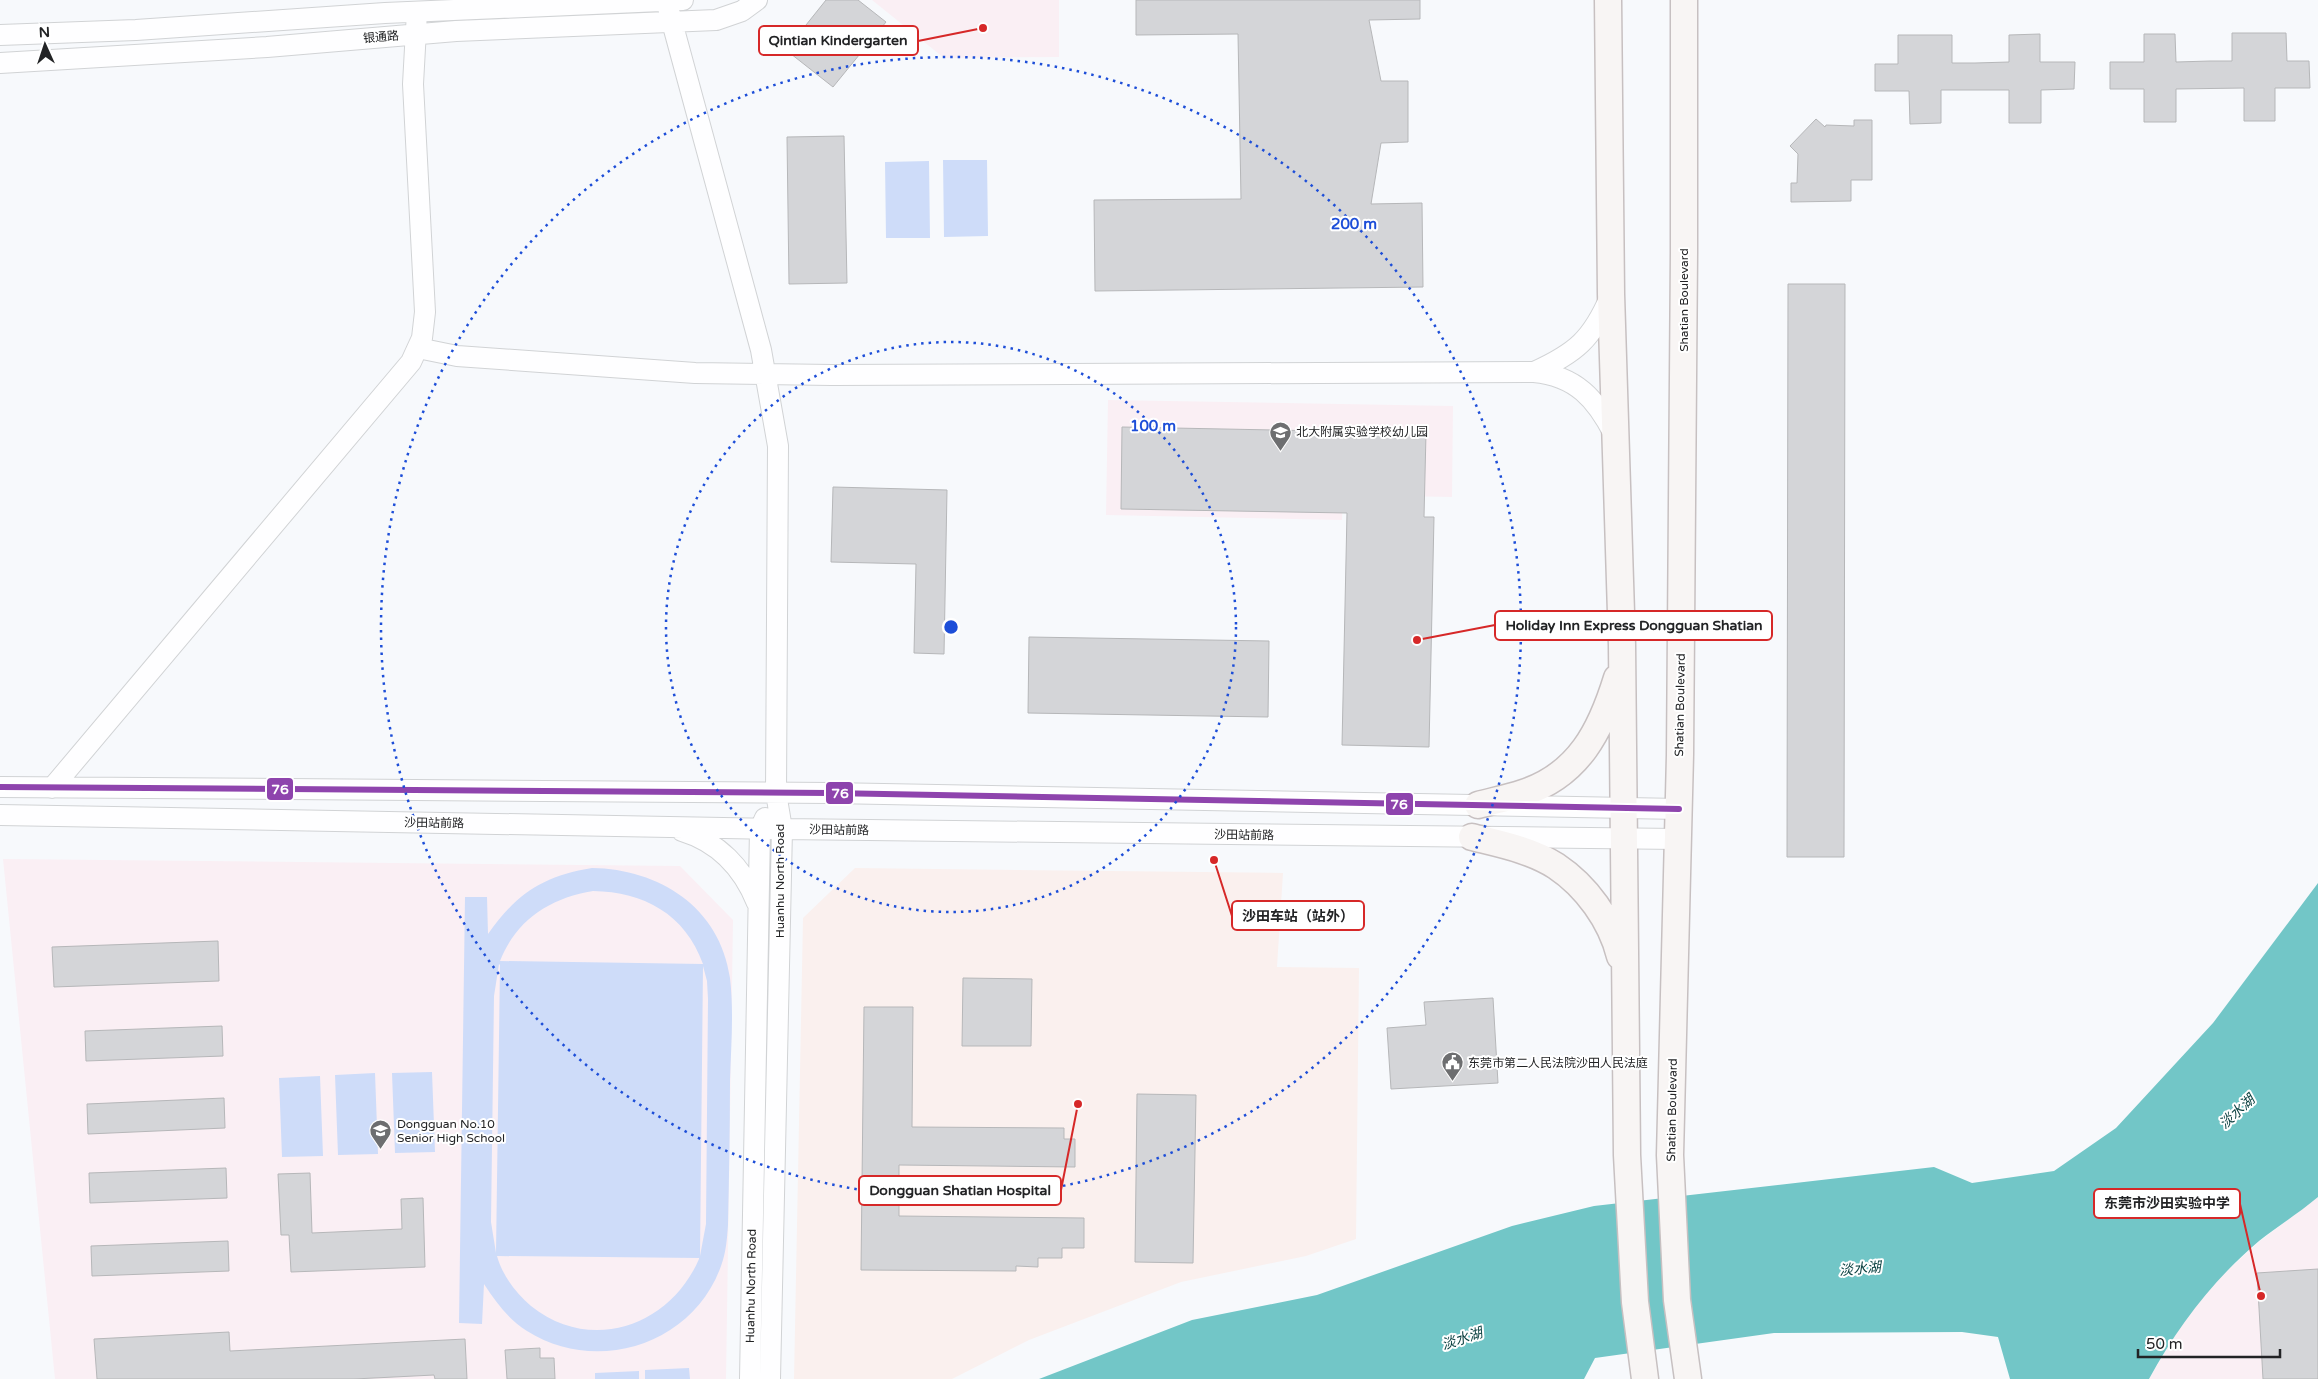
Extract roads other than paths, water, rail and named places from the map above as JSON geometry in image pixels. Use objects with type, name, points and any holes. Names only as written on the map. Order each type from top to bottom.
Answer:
[{"type":"main road","points":[[1608,0],[1611,294],[1622,645],[1628,1155],[1636,1302],[1645,1379]]},
{"type":"main road","name":"Shatian Boulevard","points":[[1684,0],[1684,263],[1679,809],[1670,1155],[1677,1300],[1688,1379]]},
{"type":"main road","points":[[1478,805],[1524,793],[1551,781],[1568,769],[1587,747],[1610,700],[1617,677],[1622,645]]},
{"type":"main road","points":[[1472,837],[1517,849],[1555,866],[1582,887],[1602,914],[1617,945],[1625,977]]},
{"type":"street","name":"银通路","points":[[0,35],[146,30],[417,12],[672,0]]},
{"type":"street","points":[[672,0],[672,22],[766,374],[778,446],[776,793]]},
{"type":"street","name":"银通路","points":[[0,63],[268,47],[416,34],[716,20],[742,11],[757,0]]},
{"type":"street","points":[[52,788],[411,362],[418,348],[422,338],[425,312],[413,84],[417,12]]},
{"type":"street","points":[[1534,372],[1569,354],[1587,338],[1601,318],[1611,294]]},
{"type":"street","points":[[418,348],[457,356],[695,373],[1551,373],[1588,393],[1601,409],[1615,436]]},
{"type":"street","points":[[0,788],[776,793],[1679,809]]},
{"type":"street","name":"Huanhu North Road","points":[[750,1379],[760,829],[776,793]]},
{"type":"street","name":"Huanhu North Road","points":[[770,1379],[782,829],[776,793]]},
{"type":"street","name":"沙田站前路","points":[[0,815],[760,829],[1678,840]]},
{"type":"street","points":[[670,827],[694,834],[716,847],[735,864],[750,885],[759,908]]},
{"type":"water","name":"淡水湖","points":[[2318,883],[2318,1197],[2259,1241],[2226,1272],[2184,1322],[2149,1379],[2010,1379],[1998,1337],[1962,1332],[1774,1333],[1595,1358],[1584,1379],[1039,1379],[1192,1320],[1317,1295],[1512,1226],[1594,1206],[1934,1167],[1972,1183],[2054,1171],[2116,1128],[2213,1023]]},
{"type":"place","name":"Qintian Kindergarten","points":[[983,28]]},
{"type":"place","name":"北大附属实验学校幼儿园","points":[[1280,451]]},
{"type":"place","name":"Holiday Inn Express Dongguan Shatian","points":[[1417,640]]},
{"type":"place","name":"沙田车站（站外）","points":[[1214,860]]},
{"type":"place","name":"东莞市第二人民法院沙田人民法庭","points":[[1452,1082]]},
{"type":"place","name":"Dongguan Shatian Hospital","points":[[1078,1104]]},
{"type":"place","name":"Dongguan No.10 Senior High School","points":[[381,1150]]},
{"type":"place","name":"东莞市沙田实验中学","points":[[2261,1296]]}]
